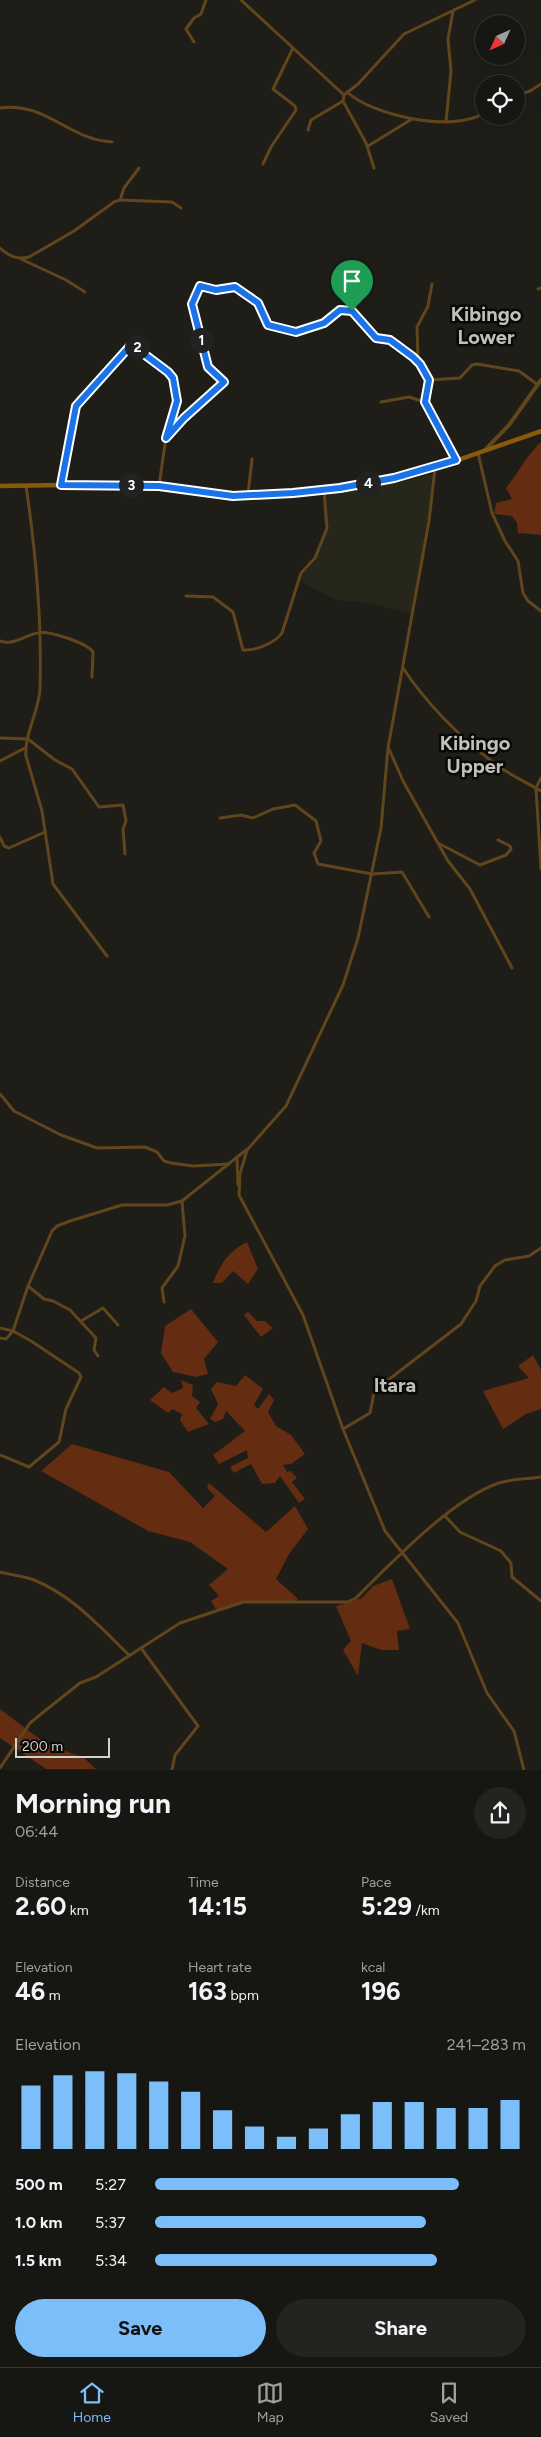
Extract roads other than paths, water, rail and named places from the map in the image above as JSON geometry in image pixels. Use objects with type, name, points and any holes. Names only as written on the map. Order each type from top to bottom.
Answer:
[{"type":"main road","points":[[0,486],[159,486],[233,496],[324,490],[394,478],[435,468],[541,431]]},
{"type":"street","points":[[194,42],[186,29],[194,18],[202,14],[206,0]]},
{"type":"street","points":[[241,0],[345,94],[412,120],[431,123],[475,117]]},
{"type":"street","points":[[374,168],[368,146],[343,102],[345,94],[358,84],[404,34],[475,0]]},
{"type":"street","points":[[446,122],[451,71],[448,39],[453,11]]},
{"type":"street","points":[[263,164],[271,147],[296,110],[295,106],[273,89],[293,48]]},
{"type":"street","points":[[525,93],[541,84]]},
{"type":"street","points":[[308,130],[311,120],[343,102]]},
{"type":"street","points":[[0,108],[28,108],[75,132],[98,141],[112,142]]},
{"type":"street","points":[[368,146],[412,120]]},
{"type":"street","points":[[120,200],[124,188],[139,168]]},
{"type":"street","points":[[21,259],[29,257],[74,231],[114,202],[120,200],[172,202],[181,208]]},
{"type":"street","points":[[0,248],[9,255],[66,280],[85,292]]},
{"type":"street","points":[[418,360],[417,327],[428,306],[432,284]]},
{"type":"street","points":[[166,438],[184,418],[224,382],[208,367],[192,304],[202,286],[216,290],[235,287],[258,303],[268,325],[291,332],[318,326],[337,311],[349,310],[376,338],[390,340],[418,360],[429,380],[425,402],[456,460]]},
{"type":"street","points":[[61,485],[76,406],[131,346],[141,350],[173,378],[177,401],[166,438],[159,486]]},
{"type":"street","points":[[429,380],[460,378],[472,365],[477,364],[519,371],[538,385]]},
{"type":"street","points":[[484,450],[509,425],[541,380]]},
{"type":"street","points":[[382,402],[409,397],[425,402]]},
{"type":"street","points":[[478,453],[494,518],[518,561],[523,593],[528,601],[541,611]]},
{"type":"street","points":[[248,494],[252,459]]},
{"type":"street","points":[[0,1338],[6,1339],[13,1331],[28,1286],[49,1238],[57,1226],[122,1205],[167,1205],[182,1201],[247,1150],[286,1106],[343,986],[358,938],[381,828],[388,748],[429,521],[435,468]]},
{"type":"street","points":[[26,486],[34,536],[40,632],[40,692],[25,748],[26,756],[42,811],[53,884],[107,956]]},
{"type":"street","points":[[186,596],[213,597],[233,612],[243,650],[250,650],[277,639],[282,633],[301,573],[315,558],[327,530],[324,490]]},
{"type":"street","points":[[0,640],[9,642],[40,632],[84,644],[93,652],[92,677]]},
{"type":"street","points":[[402,668],[431,704],[464,737],[496,765],[541,791]]},
{"type":"street","points":[[0,738],[28,739],[55,760],[72,769],[99,807],[124,806],[126,821],[123,829],[125,854]]},
{"type":"street","points":[[0,760],[25,748]]},
{"type":"street","points":[[388,748],[398,772],[448,861],[467,883],[512,968]]},
{"type":"street","points":[[541,778],[536,788],[541,869]]},
{"type":"street","points":[[220,818],[241,815],[253,818],[273,809],[295,805],[316,821],[321,841],[314,853],[318,864],[372,874],[402,872],[430,917]]},
{"type":"street","points":[[0,838],[4,846],[9,848],[45,832]]},
{"type":"street","points":[[438,843],[480,865],[506,854],[511,849],[510,846],[498,840]]},
{"type":"street","points":[[0,1094],[14,1111],[70,1140],[96,1148],[145,1147],[157,1152],[164,1160],[171,1163],[193,1166],[230,1164]]},
{"type":"street","points":[[238,1186],[247,1150]]},
{"type":"street","points":[[237,1158],[239,1195],[304,1315],[343,1429],[385,1531],[458,1623],[487,1693],[514,1731],[524,1770]]},
{"type":"street","points":[[164,1302],[162,1288],[178,1266],[185,1236],[182,1201]]},
{"type":"street","points":[[343,1429],[370,1413],[374,1394],[379,1387],[461,1324],[476,1301],[480,1286],[495,1266],[505,1260],[529,1256],[541,1248]]},
{"type":"street","points":[[28,1286],[44,1300],[53,1301],[68,1308],[82,1321],[96,1338],[94,1350],[98,1356]]},
{"type":"street","points":[[82,1321],[103,1308],[118,1325]]},
{"type":"street","points":[[0,1328],[13,1331],[31,1340],[79,1373],[81,1377],[66,1409],[60,1439],[57,1444],[30,1467],[0,1455]]},
{"type":"street","points":[[0,1768],[30,1723],[80,1683],[96,1677],[180,1623],[243,1602],[348,1602],[356,1598],[402,1553],[445,1516],[471,1497],[499,1483],[541,1477]]},
{"type":"street","points":[[445,1516],[460,1532],[501,1551],[510,1563],[512,1577],[541,1601]]},
{"type":"street","points":[[0,1572],[35,1581],[54,1591],[86,1614],[129,1656]]},
{"type":"street","points":[[141,1648],[198,1726],[175,1755],[172,1770]]},
{"type":"district","name":"Kibingo Lower","points":[[486,326]]},
{"type":"district","name":"Kibingo Upper","points":[[475,754]]},
{"type":"district","name":"Itara","points":[[395,1385]]}]
